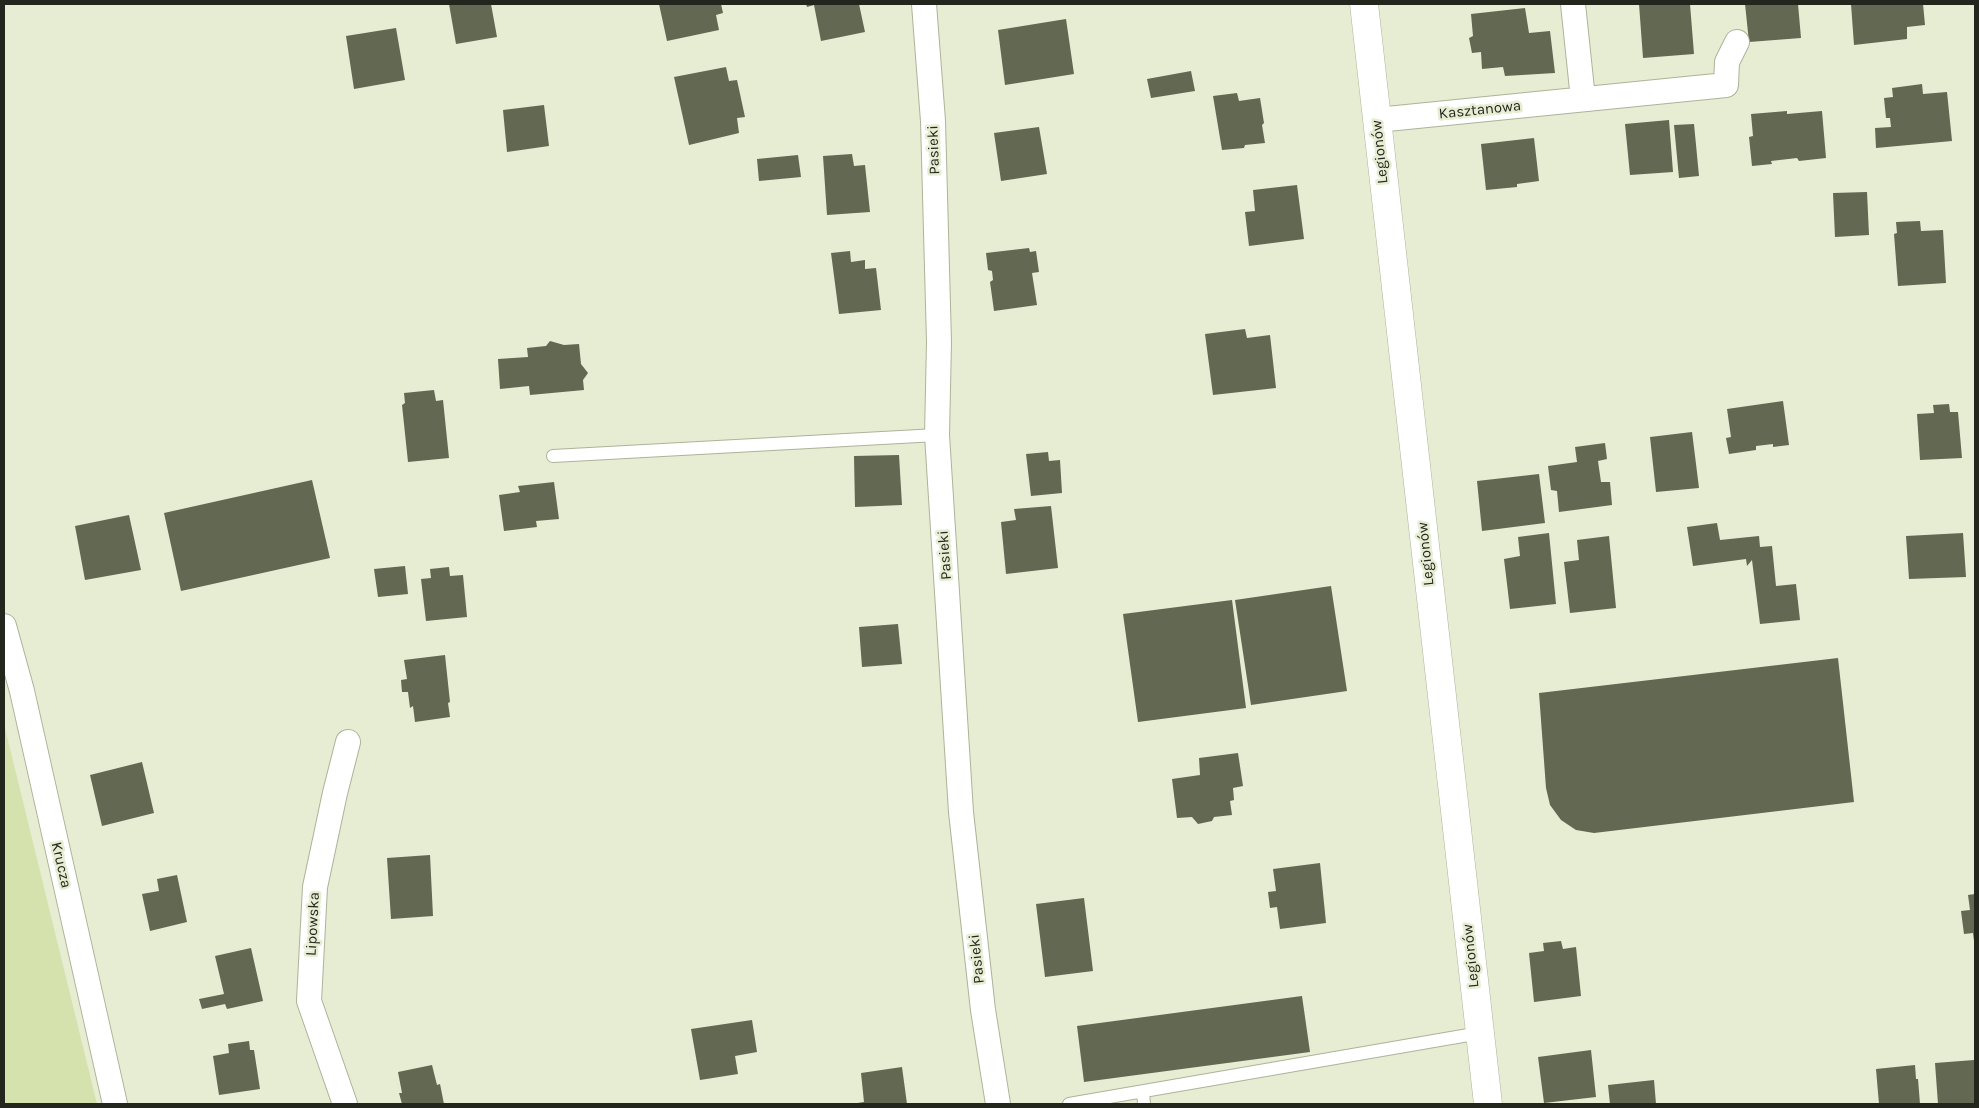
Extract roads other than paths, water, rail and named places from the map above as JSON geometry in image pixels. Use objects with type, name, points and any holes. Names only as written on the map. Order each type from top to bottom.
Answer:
[{"type":"street","name":"Pasieki","points":[[924,4],[933,140],[939,342],[937,436],[961,812],[983,1010],[998,1104]]},
{"type":"street","name":"Legionów","points":[[1364,4],[1488,1104]]},
{"type":"street","points":[[1573,4],[1583,99]]},
{"type":"street","name":"Kasztanowa","points":[[1376,120],[1726,85],[1726,62],[1736,42]]},
{"type":"street","name":"Krucza","points":[[4,626],[13,695],[115,1104]]},
{"type":"street","name":"Lipowska","points":[[345,1104],[309,1001],[314,887],[334,793],[348,742]]},
{"type":"lane","points":[[553,456],[937,436]]},
{"type":"lane","points":[[1069,1104],[1143,1098],[1480,1033]]}]
